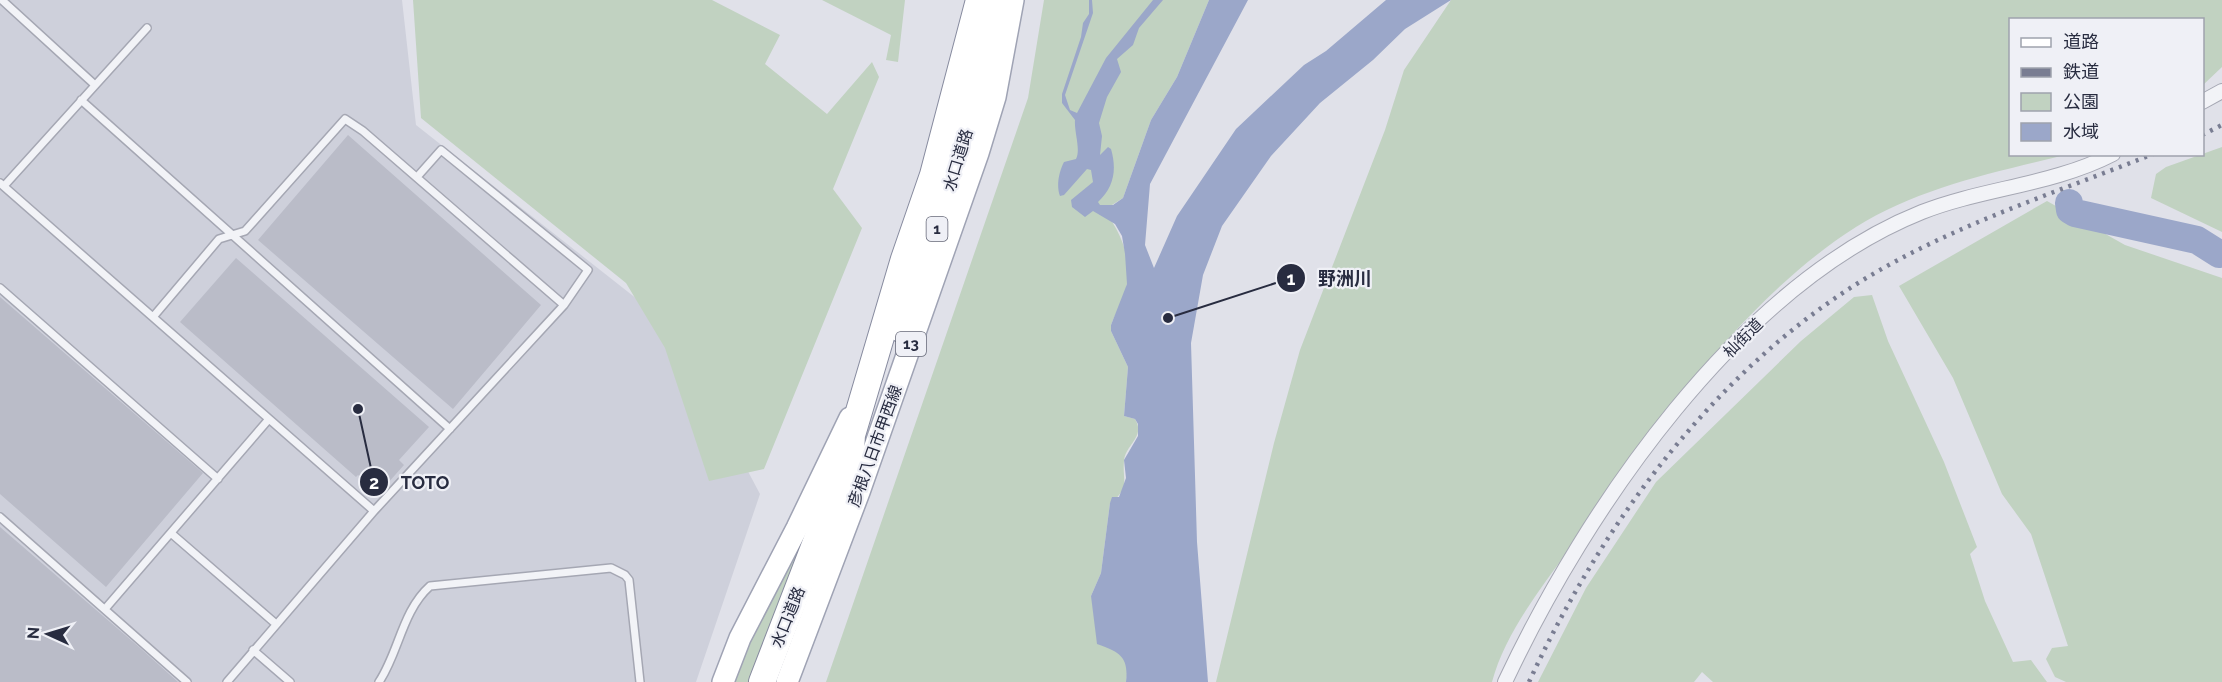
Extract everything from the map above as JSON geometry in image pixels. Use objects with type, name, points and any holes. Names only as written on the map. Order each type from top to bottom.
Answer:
[{"type":"highway","name":"水口道路","points":[[851,451],[852,435],[904,259],[933,175],[979,0]]},
{"type":"highway","name":"水口道路","points":[[762,682],[851,451],[862,436],[935,234],[982,79],[1001,0]]},
{"type":"main road","name":"彦根八日市甲西線","points":[[786,682],[859,492],[978,153],[995,97],[1013,0]]},
{"type":"main road","name":"彦根八日市甲西線","points":[[723,682],[740,638],[832,457],[858,397],[878,337],[885,329]]},
{"type":"street","points":[[2204,101],[2222,91]]},
{"type":"street","name":"杣街道","points":[[1505,682],[1556,582],[1593,524],[1693,387],[1761,319],[1805,281],[1845,251],[1923,212],[2051,177],[2108,156]]},
{"type":"lane","points":[[2,0],[95,85]]},
{"type":"lane","points":[[147,28],[2,185],[374,511]]},
{"type":"lane","points":[[81,100],[450,429]]},
{"type":"lane","points":[[153,317],[219,239],[245,231],[345,119],[417,177],[564,304]]},
{"type":"lane","points":[[227,682],[374,511],[564,304],[588,270],[441,150],[417,177]]},
{"type":"lane","points":[[0,288],[218,479]]},
{"type":"lane","points":[[105,609],[269,419]]},
{"type":"lane","points":[[0,517],[188,682]]},
{"type":"lane","points":[[172,534],[276,624]]},
{"type":"lane","points":[[379,682],[387,669],[411,610],[430,586],[611,568],[625,574],[629,580],[640,682]]},
{"type":"lane","points":[[253,650],[290,682]]},
{"type":"shaded area","points":[[0,0],[402,0],[416,125],[670,325],[760,494],[696,682],[0,682]]},
{"type":"green space","points":[[413,0],[712,0],[780,35],[765,64],[827,114],[872,62],[879,77],[833,189],[862,228],[764,469],[709,481],[665,348],[626,283],[421,118]]},
{"type":"green space","points":[[822,0],[905,0],[898,62],[886,60],[891,35]]},
{"type":"green space","points":[[1044,0],[1209,0],[1177,77],[1151,120],[1123,198],[1112,205],[1100,205],[1118,232],[1127,262],[1126,289],[1111,325],[1111,331],[1128,367],[1124,416],[1135,419],[1138,431],[1125,455],[1123,488],[1117,498],[1110,503],[1101,573],[1091,596],[1128,667],[1126,682],[826,682],[1028,98]]},
{"type":"green space","points":[[1451,0],[2222,0],[2222,67],[2204,84],[2204,18],[2009,18],[2009,156],[2061,156],[1958,183],[1880,213],[1814,257],[1773,292],[1698,374],[1630,462],[1524,612],[1505,646],[1492,682],[1216,682],[1274,443],[1300,350],[1385,130],[1404,70]]},
{"type":"green space","points":[[2222,147],[2222,232],[2151,198],[2156,174],[2166,167],[2197,156],[2204,156],[2204,153]]},
{"type":"green space","points":[[2047,201],[2125,245],[2222,278],[2222,682],[2066,682],[2055,677],[2046,659],[2052,648],[2068,646],[2031,534],[2002,494],[1953,378],[1899,286]]},
{"type":"green space","points":[[1872,295],[1888,341],[1944,462],[1977,547],[1970,554],[1985,601],[2013,662],[2031,660],[2047,682],[1713,682],[1702,672],[1694,682],[1538,682],[1586,588],[1656,482],[1801,341],[1854,297]]},
{"type":"green space","points":[[834,461],[807,606],[777,682],[728,682]]},
{"type":"water","points":[[1089,0],[1092,0],[1093,13],[1065,95],[1070,110],[1077,113],[1106,58],[1153,0],[1163,0],[1139,28],[1133,45],[1117,59],[1121,72],[1107,97],[1099,123],[1102,136],[1100,155],[1108,147],[1111,149],[1114,171],[1108,190],[1098,202],[1100,205],[1113,205],[1123,198],[1151,120],[1177,77],[1209,0],[1248,0],[1150,184],[1145,245],[1154,268],[1177,216],[1236,129],[1304,65],[1326,51],[1386,0],[1451,0],[1405,29],[1373,60],[1320,103],[1271,156],[1222,226],[1203,275],[1191,343],[1197,542],[1208,682],[1126,682],[1126,666],[1121,656],[1097,644],[1091,596],[1101,573],[1110,503],[1112,497],[1119,497],[1126,478],[1124,460],[1138,436],[1138,424],[1135,419],[1124,416],[1128,367],[1111,331],[1111,325],[1127,284],[1122,236],[1115,224],[1093,211],[1085,217],[1072,207],[1071,200],[1093,182],[1091,170],[1087,169],[1064,195],[1060,196],[1058,187],[1059,174],[1064,162],[1076,159],[1077,155],[1075,120],[1062,103],[1062,94],[1081,37],[1083,23],[1089,14]]},
{"type":"building","points":[[348,135],[541,305],[453,409],[258,240]]},
{"type":"building","points":[[236,258],[429,427],[399,460],[404,465],[379,493],[358,475],[356,477],[180,322]]},
{"type":"building","points":[[0,297],[203,473],[106,587],[0,494]]},
{"type":"building","points":[[0,527],[139,647],[178,682],[0,682]]},
{"type":"waterway","points":[[2069,203],[2070,210],[2075,213],[2197,240],[2219,254]]},
{"type":"railway","points":[[2204,134],[2222,125]]},
{"type":"railway","points":[[1529,682],[1560,619],[1596,557],[1636,498],[1680,441],[1728,388],[1780,340],[1837,297],[1928,244],[2148,156]]},
{"type":"place","name":"野洲川","points":[[1168,318]]},
{"type":"place","name":"TOTO","points":[[358,409]]}]
